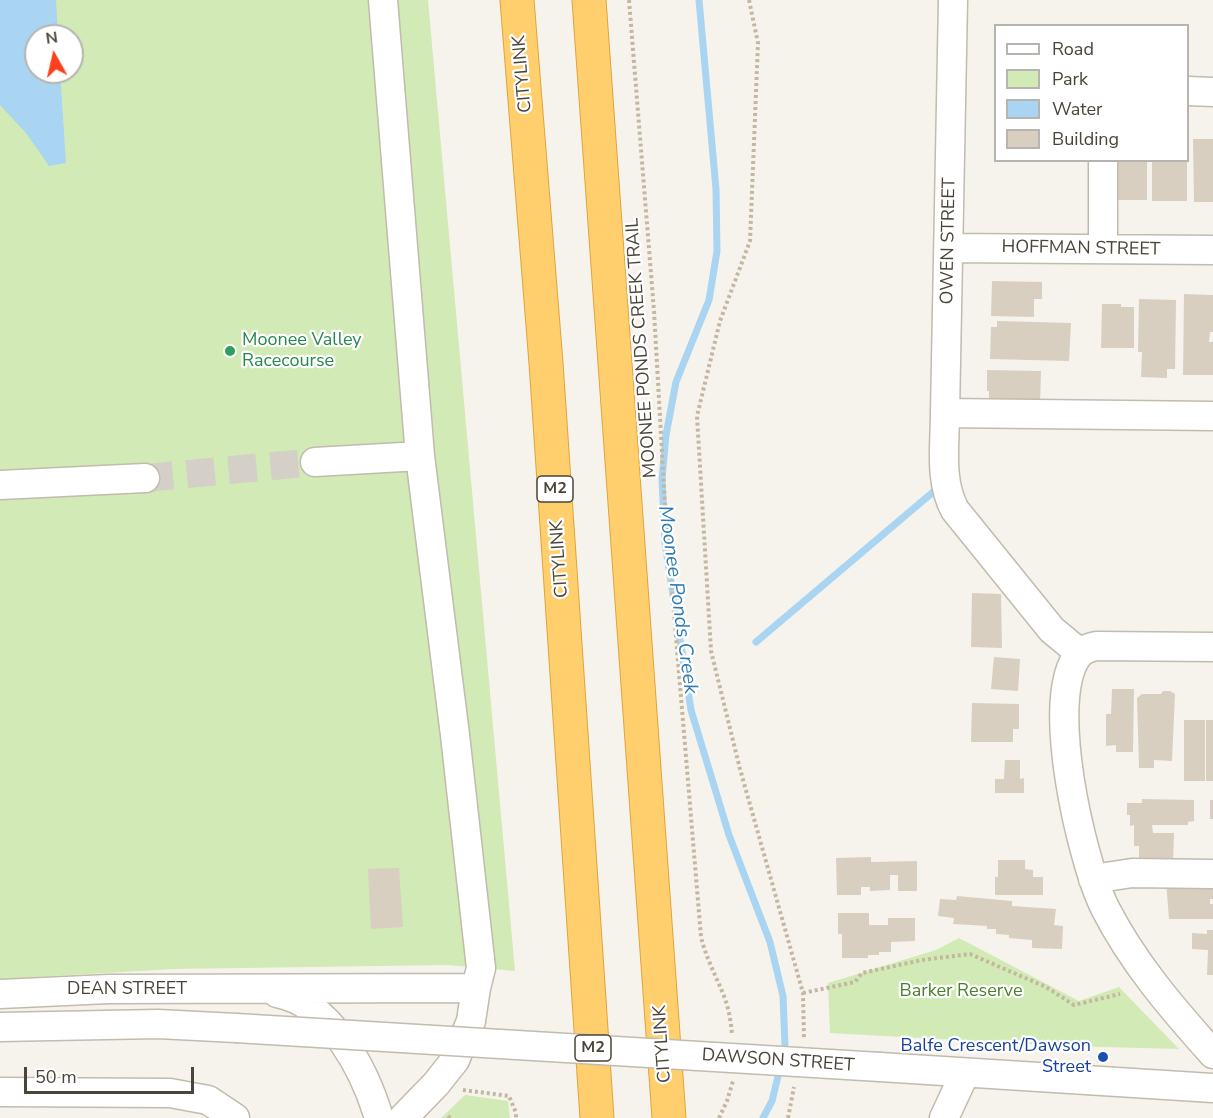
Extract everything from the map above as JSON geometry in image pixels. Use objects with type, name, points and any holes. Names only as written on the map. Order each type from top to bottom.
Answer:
[{"type":"highway","name":"CITYLINK","points":[[517,0],[547,375],[597,1118]]},
{"type":"highway","name":"CITYLINK","points":[[589,0],[669,1118]]},
{"type":"street","points":[[383,0],[420,456],[454,723],[478,978],[471,1021],[455,1060],[404,1118]]},
{"type":"street","name":"OWEN STREET","points":[[953,0],[945,413],[945,481],[948,498],[955,510],[1048,626],[1080,653]]},
{"type":"street","points":[[1189,92],[1213,92]]},
{"type":"street","points":[[1103,162],[1103,249]]},
{"type":"street","name":"HOFFMAN STREET","points":[[949,248],[1213,250]]},
{"type":"street","points":[[945,413],[1213,416]]},
{"type":"street","points":[[315,462],[420,456]]},
{"type":"street","points":[[0,485],[145,478]]},
{"type":"street","points":[[1213,647],[1096,646],[1087,648],[1080,653],[1072,665],[1067,681],[1065,733],[1074,807],[1093,879],[1105,907],[1139,965],[1169,1005],[1213,1054]]},
{"type":"street","points":[[1093,879],[1132,873],[1213,874]]},
{"type":"street","name":"DEAN STREET","points":[[0,994],[109,989],[255,989],[478,978]]},
{"type":"street","name":"DEAN STREET","points":[[255,989],[290,995],[308,1005],[331,1027],[360,1067],[371,1091],[379,1118]]},
{"type":"street","name":"DEAN STREET","points":[[0,1027],[158,1024],[236,1028]]},
{"type":"street","name":"DAWSON STREET","points":[[236,1028],[1213,1088]]},
{"type":"street","points":[[944,1118],[965,1073]]},
{"type":"street","points":[[0,1092],[170,1093],[208,1100],[235,1118]]},
{"type":"path","name":"MOONEE PONDS CREEK TRAIL","points":[[629,0],[654,311],[665,505],[701,937],[704,954],[724,997],[733,1038]]},
{"type":"path","points":[[749,0],[758,43],[750,241],[720,321],[697,416],[711,651],[740,769],[803,993],[806,1032]]},
{"type":"path","points":[[803,993],[855,982],[862,973],[922,960],[970,954],[1046,987],[1074,1005],[1120,994]]},
{"type":"path","points":[[719,1118],[733,1080]]},
{"type":"path","points":[[436,1084],[471,1092],[509,1096],[516,1118]]},
{"type":"green space","name":"Moonee Valley Racecourse","points":[[0,0],[428,0],[515,971],[447,965],[174,969],[0,979]]},
{"type":"green space","name":"Barker Reserve","points":[[959,938],[1079,1001],[1119,987],[1179,1049],[1066,1046],[830,1033],[828,983],[936,950]]},
{"type":"green space","points":[[465,1095],[508,1101],[510,1118],[441,1118]]},
{"type":"water","points":[[0,0],[56,0],[57,24],[24,24],[24,84],[61,84],[66,163],[49,166],[26,133],[0,105]]},
{"type":"building","points":[[1193,139],[1213,139],[1213,202],[1194,202]]},
{"type":"building","points":[[1112,162],[1147,162],[1147,200],[1112,200]]},
{"type":"building","points":[[1152,162],[1187,162],[1187,201],[1152,201]]},
{"type":"building","points":[[992,281],[1042,282],[1042,299],[1034,299],[1034,317],[991,316]]},
{"type":"building","points":[[1184,294],[1213,295],[1213,332],[1210,332],[1209,342],[1213,342],[1213,375],[1183,375]]},
{"type":"building","points":[[1139,299],[1176,300],[1175,369],[1167,369],[1167,378],[1141,377],[1142,352],[1138,352]]},
{"type":"building","points":[[1102,304],[1134,307],[1134,348],[1101,348]]},
{"type":"building","points":[[997,321],[1071,323],[1069,361],[990,359],[991,327],[997,327]]},
{"type":"building","points":[[987,370],[1041,371],[1040,406],[989,404]]},
{"type":"building","points":[[972,593],[1001,594],[1002,648],[971,647]]},
{"type":"building","points":[[994,657],[1020,659],[1018,691],[991,689]]},
{"type":"building","points":[[1112,689],[1134,689],[1133,752],[1116,752],[1116,745],[1106,746],[1106,714],[1111,714]]},
{"type":"building","points":[[1163,691],[1175,694],[1172,761],[1154,760],[1154,768],[1139,768],[1137,698],[1142,694],[1161,694]]},
{"type":"building","points":[[972,703],[1019,704],[1019,729],[1013,729],[1013,742],[971,742]]},
{"type":"building","points":[[1184,720],[1205,720],[1205,781],[1184,781]]},
{"type":"building","points":[[1206,720],[1213,720],[1213,781],[1206,781]]},
{"type":"building","points":[[1005,760],[1020,760],[1020,779],[1024,778],[1024,793],[995,793],[995,779],[1004,779]]},
{"type":"building","points":[[1142,799],[1194,800],[1194,821],[1188,822],[1188,825],[1152,825],[1153,833],[1174,833],[1173,863],[1139,863],[1139,846],[1134,846],[1134,825],[1130,826],[1127,803],[1142,803]]},
{"type":"building","points":[[1210,800],[1213,800],[1213,819],[1210,819]]},
{"type":"building","points":[[871,857],[871,862],[917,861],[917,891],[898,891],[898,875],[890,875],[890,890],[870,891],[870,887],[861,887],[861,895],[837,895],[836,858]]},
{"type":"building","points":[[998,860],[1025,860],[1025,869],[1033,870],[1033,877],[1043,877],[1043,895],[995,895]]},
{"type":"building","points":[[399,868],[403,927],[371,929],[368,869]]},
{"type":"building","points":[[1166,881],[1213,881],[1213,899],[1210,899],[1210,904],[1213,904],[1213,919],[1169,919]]},
{"type":"building","points":[[957,896],[1012,901],[1012,906],[1056,909],[1054,925],[1063,926],[1062,949],[1032,948],[1032,940],[1009,938],[1009,935],[996,934],[996,929],[987,929],[987,926],[953,924],[954,918],[938,916],[940,899],[956,900]]},
{"type":"building","points":[[838,913],[869,913],[869,925],[888,925],[888,918],[915,918],[915,941],[891,942],[891,952],[879,952],[879,955],[868,955],[868,958],[842,958],[842,934],[838,934]]},
{"type":"building","points":[[1207,930],[1213,930],[1213,975],[1207,975],[1208,950],[1192,949],[1192,933],[1207,934]]},
{"type":"waterway","name":"Moonee Ponds Creek","points":[[699,0],[716,189],[717,251],[709,300],[676,382],[666,435],[662,479],[665,543],[691,710],[729,835],[770,942],[783,996],[785,1045],[783,1054]]},
{"type":"waterway","points":[[756,642],[939,487]]},
{"type":"waterway","name":"Moonee Ponds Creek","points":[[763,1118],[772,1101],[780,1068]]},
{"type":"tunnel","points":[[145,478],[315,462]]},
{"type":"place","name":"Moonee Valley Racecourse","points":[[230,351]]},
{"type":"place","name":"Balfe Crescent/Dawson Street","points":[[1103,1057]]}]
